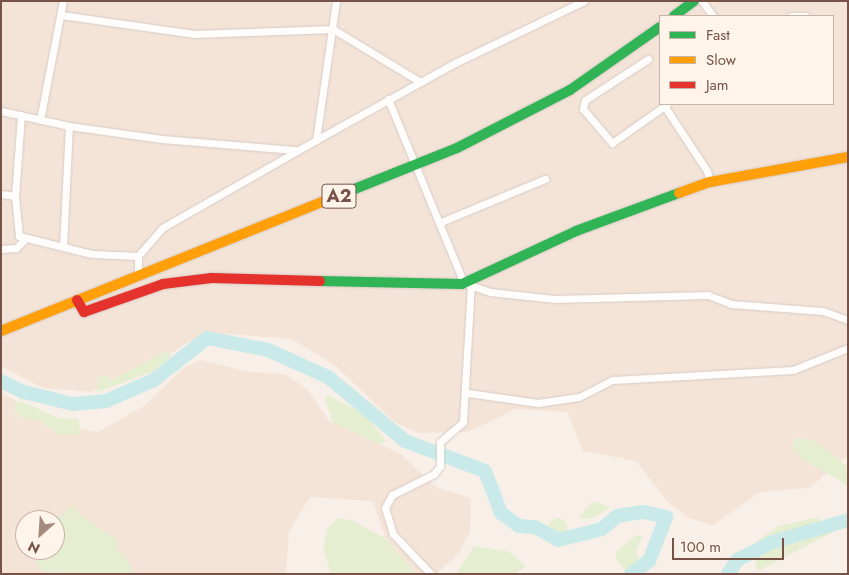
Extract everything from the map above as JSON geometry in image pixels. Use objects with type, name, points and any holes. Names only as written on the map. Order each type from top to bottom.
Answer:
[{"type":"street","points":[[40,120],[63,1]]},
{"type":"street","points":[[316,140],[336,1]]},
{"type":"street","points":[[675,15],[694,1]]},
{"type":"street","points":[[702,1],[712,15]]},
{"type":"street","points":[[138,275],[138,256],[162,228],[388,99],[580,2]]},
{"type":"street","points":[[61,15],[195,34],[333,29],[420,82]]},
{"type":"street","name":"A2","points":[[1,331],[416,164],[570,90],[659,28]]},
{"type":"street","points":[[648,59],[585,100],[583,109],[612,143],[666,106],[707,171],[710,182]]},
{"type":"street","points":[[388,99],[467,284],[468,393],[463,422],[440,442],[440,466],[434,474],[392,495],[385,508],[393,534],[431,574]]},
{"type":"street","points":[[1,110],[69,126],[296,150]]},
{"type":"street","points":[[21,115],[14,196],[17,230],[24,240],[63,247],[138,256]]},
{"type":"street","points":[[63,247],[69,126]]},
{"type":"street","points":[[467,284],[576,231],[710,182],[848,157]]},
{"type":"street","points":[[441,222],[545,179]]},
{"type":"street","points":[[1,194],[14,196]]},
{"type":"street","points":[[1,249],[16,248],[24,240]]},
{"type":"street","points":[[77,300],[84,312],[163,284],[212,278],[425,286],[467,284],[554,298],[708,295],[731,304],[823,311],[848,320]]},
{"type":"street","points":[[468,393],[538,403],[579,397],[613,380],[793,370],[848,348]]},
{"type":"shaded area","points":[[1,1],[848,1],[848,456],[809,488],[760,492],[713,525],[688,518],[666,500],[636,461],[583,451],[567,412],[516,409],[468,432],[418,433],[393,421],[337,367],[292,339],[217,333],[192,340],[156,363],[91,392],[43,388],[1,366]]},
{"type":"shaded area","points":[[201,360],[249,372],[285,374],[308,390],[329,421],[399,453],[438,488],[471,498],[470,532],[459,553],[436,574],[416,574],[385,538],[373,501],[310,497],[289,532],[286,574],[1,574],[1,393],[61,425],[97,432],[144,406],[185,367]]},
{"type":"green space","points":[[163,352],[170,353],[170,358],[154,371],[98,392],[97,379],[101,375],[115,379]]},
{"type":"green space","points":[[328,395],[366,415],[386,441],[379,444],[333,423],[325,399]]},
{"type":"green space","points":[[18,400],[59,418],[78,419],[81,434],[60,435],[40,421],[19,417],[14,408]]},
{"type":"green space","points":[[796,438],[814,440],[848,467],[848,486],[804,460],[791,447]]},
{"type":"green space","points":[[593,501],[611,507],[591,519],[578,518]]},
{"type":"green space","points":[[74,505],[84,518],[117,540],[117,549],[129,562],[132,574],[42,572],[35,560],[65,560],[65,513]]},
{"type":"green space","points":[[819,517],[819,530],[839,529],[760,570],[755,568],[757,556],[751,548],[755,543],[778,526]]},
{"type":"green space","points":[[338,518],[353,521],[385,538],[416,574],[331,574],[323,548],[327,529]]},
{"type":"green space","points":[[554,518],[562,518],[567,523],[565,534],[554,536],[549,531],[549,523]]},
{"type":"green space","points":[[636,535],[643,536],[636,550],[640,560],[626,572],[616,560],[616,552]]},
{"type":"green space","points":[[474,546],[508,551],[526,566],[515,574],[456,574]]},
{"type":"waterway","points":[[1,381],[24,392],[73,404],[106,401],[154,380],[207,338],[268,350],[328,377],[405,441],[485,471],[501,513],[519,526],[535,527],[558,540],[602,529],[617,516],[643,512],[666,517],[649,561],[631,574]]},
{"type":"waterway","points":[[728,574],[737,560],[773,542],[848,520]]},
{"type":"traffic: fast","points":[[675,15],[694,1]]},
{"type":"traffic: fast","points":[[347,192],[457,148],[570,90],[659,28]]},
{"type":"traffic: fast","points":[[320,281],[462,284],[576,231],[679,193]]},
{"type":"traffic: slow","points":[[679,193],[710,182],[848,157]]},
{"type":"traffic: slow","points":[[1,331],[347,192]]},
{"type":"traffic: jam","points":[[77,300],[84,312],[163,284],[212,278],[320,281]]}]
